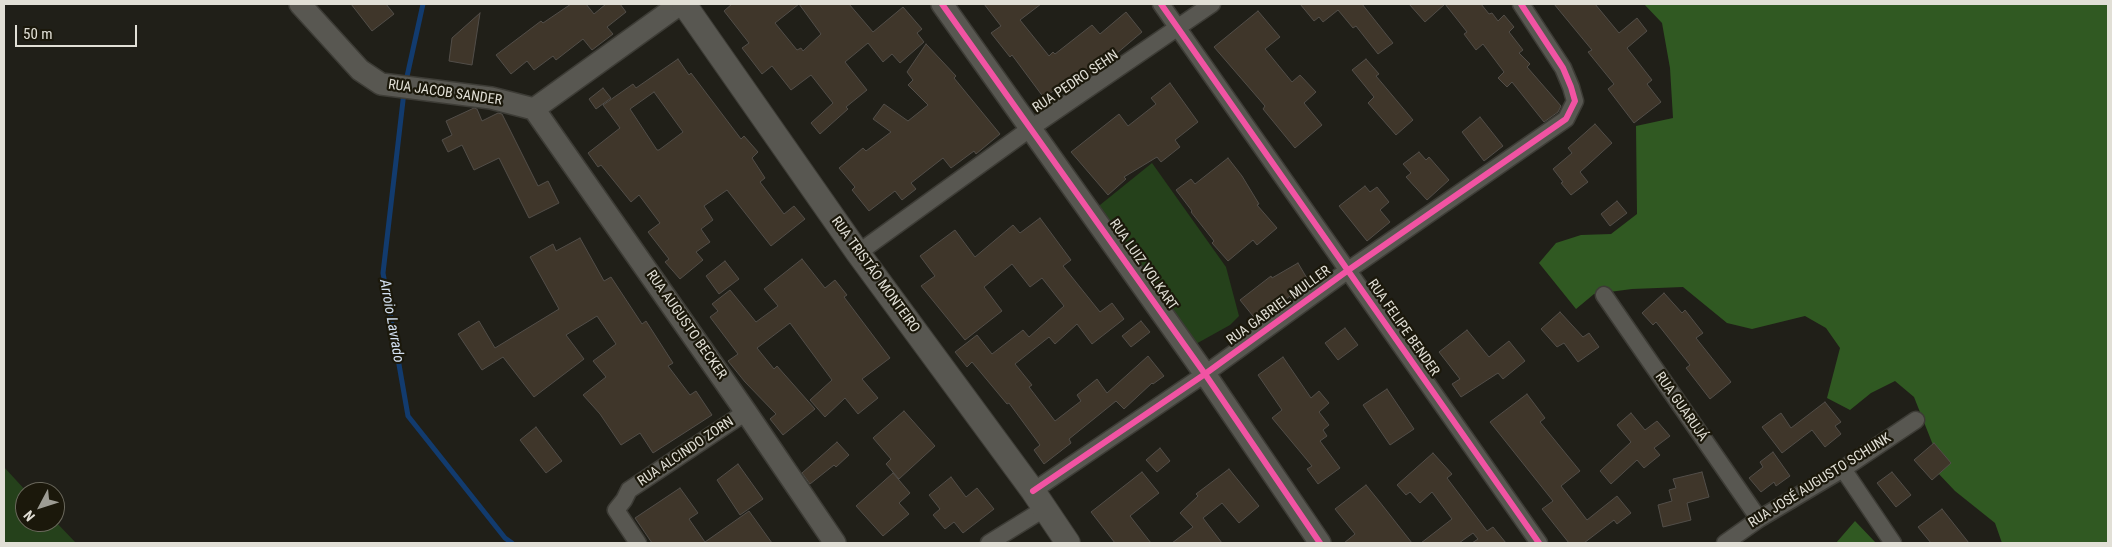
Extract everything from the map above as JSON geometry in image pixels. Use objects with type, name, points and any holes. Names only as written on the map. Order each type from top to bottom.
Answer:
[{"type":"main road","name":"RUA TRISTÃO MONTEIRO","points":[[684,4],[858,253],[1039,500],[1068,543]]},
{"type":"street","name":"RUA JACOB SANDER","points":[[300,4],[360,70],[381,84],[492,98],[534,109]]},
{"type":"street","points":[[534,109],[680,4]]},
{"type":"street","name":"RUA LUIZ VOLKART","points":[[942,4],[1205,374],[1320,543]]},
{"type":"street","name":"RUA FELIPE BENDER","points":[[1161,4],[1539,543]]},
{"type":"street","name":"RUA PEDRO SEHN","points":[[858,253],[1031,128],[1212,4]]},
{"type":"street","name":"RUA GABRIEL MULLER","points":[[989,543],[1039,500],[1205,374],[1347,271],[1566,119],[1575,102],[1563,68],[1522,4]]},
{"type":"street","name":"RUA AUGUSTO BECKER","points":[[534,109],[746,412],[835,543]]},
{"type":"street","name":"RUA GUARUJÁ","points":[[1604,295],[1759,519]]},
{"type":"street","name":"RUA ALCINDO ZORN","points":[[638,543],[616,510],[629,490],[746,412]]},
{"type":"street","name":"RUA JOSÉ AUGUSTO SCHUNK","points":[[1725,543],[1759,519],[1843,468],[1916,420]]},
{"type":"street","points":[[1843,468],[1893,543]]},
{"type":"green space","points":[[1644,4],[2108,4],[2108,543],[2002,543],[1995,523],[1955,491],[1937,472],[1933,445],[1914,397],[1895,381],[1871,393],[1850,410],[1827,398],[1840,348],[1826,328],[1805,316],[1752,329],[1727,323],[1683,287],[1632,289],[1594,294],[1576,309],[1539,263],[1556,243],[1581,235],[1611,234],[1637,214],[1636,126],[1673,118],[1670,68],[1662,23]]},
{"type":"green space","points":[[1152,163],[1226,267],[1239,316],[1230,325],[1194,345],[1095,209]]},
{"type":"green space","points":[[4,467],[18,482],[15,482],[15,532],[65,531],[76,543],[4,543]]},
{"type":"green space","points":[[1855,521],[1876,543],[1836,543]]},
{"type":"building","points":[[351,4],[386,4],[394,14],[372,31]]},
{"type":"building","points":[[571,4],[586,4],[594,14],[606,4],[620,4],[626,12],[607,27],[613,34],[592,50],[583,39],[556,60],[553,56],[534,70],[527,61],[511,74],[496,55],[541,21],[543,23]]},
{"type":"building","points":[[732,4],[799,4],[849,4],[873,32],[903,7],[922,29],[917,33],[924,42],[900,63],[892,54],[883,62],[868,43],[845,62],[867,90],[846,107],[848,109],[820,134],[811,123],[833,103],[811,75],[791,90],[772,66],[762,74],[742,48],[749,43],[724,11]],"holes":[[[799,4],[821,34],[803,51],[801,48],[797,50],[775,23]]]},
{"type":"building","points":[[984,4],[1041,4],[1020,20],[1049,56],[1053,52],[1055,54],[1092,25],[1100,34],[1126,12],[1142,32],[1116,54],[1118,56],[1076,85],[1070,78],[1044,98],[1012,55],[1010,57],[991,33],[1001,26]]},
{"type":"building","points":[[1300,4],[1362,4],[1393,43],[1378,54],[1356,26],[1353,28],[1338,10],[1323,22],[1319,17],[1314,21]]},
{"type":"building","points":[[1409,4],[1445,4],[1425,22]]},
{"type":"building","points":[[1445,4],[1481,4],[1498,21],[1504,15],[1514,27],[1509,32],[1523,50],[1519,53],[1530,64],[1527,67],[1561,106],[1558,112],[1544,122],[1512,82],[1507,87],[1498,78],[1504,72],[1483,44],[1476,50],[1464,34],[1467,32]]},
{"type":"building","points":[[1554,4],[1595,4],[1619,33],[1637,18],[1647,31],[1627,48],[1652,80],[1647,84],[1661,102],[1634,123],[1608,89],[1614,84],[1588,52],[1592,50]]},
{"type":"building","points":[[1258,11],[1280,37],[1265,49],[1292,82],[1300,75],[1316,92],[1304,103],[1322,125],[1295,148],[1263,109],[1265,106],[1214,47]]},
{"type":"building","points":[[480,13],[472,65],[449,61],[452,38]]},
{"type":"building","points":[[926,44],[956,76],[954,78],[1000,134],[976,154],[974,151],[951,168],[943,158],[911,183],[916,189],[902,200],[895,191],[869,211],[852,190],[855,187],[839,168],[863,148],[866,151],[891,132],[873,119],[884,104],[908,121],[928,105],[908,85],[913,80],[907,72]]},
{"type":"building","points":[[678,59],[689,75],[691,73],[741,139],[744,136],[758,152],[752,158],[765,178],[760,182],[784,214],[794,206],[805,219],[771,246],[727,190],[704,206],[713,220],[701,229],[710,242],[696,252],[703,260],[680,279],[665,262],[669,259],[648,232],[660,223],[639,195],[631,202],[601,165],[598,167],[588,153],[620,128],[603,105],[633,84],[636,88]],"holes":[[[654,92],[683,132],[657,150],[630,109]]]},
{"type":"building","points":[[1366,59],[1379,74],[1376,76],[1413,120],[1396,135],[1368,103],[1374,97],[1352,70]]},
{"type":"building","points":[[1170,83],[1198,122],[1175,140],[1180,147],[1161,162],[1157,157],[1124,177],[1126,179],[1108,195],[1071,152],[1119,114],[1128,126],[1156,104],[1151,98]]},
{"type":"building","points":[[603,88],[611,98],[596,109],[589,99]]},
{"type":"building","points":[[474,108],[477,109],[482,121],[498,113],[502,114],[538,186],[548,181],[559,203],[529,218],[499,158],[474,170],[462,145],[448,152],[442,140],[452,135],[446,121]]},
{"type":"building","points":[[1480,117],[1503,146],[1484,161],[1462,132]]},
{"type":"building","points":[[1595,124],[1612,143],[1580,172],[1588,182],[1571,195],[1553,169],[1572,153],[1568,148]]},
{"type":"building","points":[[1419,152],[1426,160],[1429,157],[1449,180],[1427,200],[1406,177],[1411,173],[1403,164]]},
{"type":"building","points":[[1228,158],[1242,176],[1259,204],[1257,205],[1277,228],[1257,245],[1253,240],[1228,261],[1212,243],[1214,241],[1176,190],[1191,179],[1195,184]]},
{"type":"building","points":[[1365,186],[1370,192],[1377,187],[1389,202],[1380,210],[1390,222],[1367,241],[1339,206]]},
{"type":"building","points":[[1617,201],[1627,213],[1610,226],[1601,214]]},
{"type":"building","points":[[1040,218],[1071,260],[1063,266],[1100,312],[1112,303],[1124,319],[1092,344],[1077,324],[1055,344],[1049,337],[1015,364],[1032,385],[1029,387],[1055,421],[1081,401],[1077,395],[1097,379],[1107,393],[1148,356],[1164,376],[1152,383],[1124,409],[1116,401],[1069,439],[1071,443],[1044,464],[1034,450],[1040,445],[1009,403],[1007,404],[972,362],[967,367],[955,352],[977,335],[992,354],[1023,330],[1029,337],[1064,306],[1042,278],[1030,287],[1012,264],[984,287],[1002,311],[965,340],[921,286],[935,276],[920,256],[955,230],[975,257],[1013,225],[1020,233]]},
{"type":"building","points":[[580,238],[604,281],[611,277],[642,324],[646,321],[673,363],[668,366],[690,395],[696,391],[712,415],[653,453],[640,433],[621,445],[600,414],[583,395],[606,377],[593,361],[616,344],[597,316],[566,335],[584,359],[534,397],[503,357],[482,370],[458,334],[479,321],[495,348],[559,309],[530,257],[553,244],[556,251]]},
{"type":"building","points":[[802,259],[825,288],[835,280],[847,295],[844,297],[890,358],[862,379],[878,398],[858,414],[845,398],[825,417],[810,400],[832,380],[790,323],[757,348],[774,369],[777,366],[815,409],[783,435],[770,419],[776,414],[728,361],[738,354],[710,317],[718,311],[712,304],[730,290],[756,322],[778,306],[764,289]]},
{"type":"building","points":[[725,261],[739,279],[719,294],[706,276]]},
{"type":"building","points":[[1298,263],[1311,285],[1291,299],[1290,296],[1257,321],[1240,300],[1271,276],[1272,278]]},
{"type":"building","points":[[1664,293],[1682,313],[1685,310],[1703,333],[1696,338],[1731,382],[1710,399],[1686,368],[1690,365],[1656,322],[1653,325],[1642,313]]},
{"type":"building","points":[[1560,312],[1583,337],[1589,333],[1599,347],[1578,362],[1564,343],[1557,347],[1541,329]]},
{"type":"building","points":[[1141,321],[1150,332],[1131,347],[1122,336]]},
{"type":"building","points":[[1345,328],[1358,345],[1338,360],[1325,343]]},
{"type":"building","points":[[1467,330],[1489,357],[1509,341],[1525,361],[1503,379],[1498,373],[1461,397],[1452,384],[1460,379],[1439,352]]},
{"type":"building","points":[[1283,357],[1311,398],[1319,391],[1329,403],[1319,412],[1329,425],[1323,430],[1327,436],[1320,441],[1340,468],[1318,484],[1307,469],[1312,466],[1272,418],[1282,410],[1258,375]]},
{"type":"building","points":[[1387,389],[1414,429],[1390,445],[1363,405]]},
{"type":"building","points":[[1527,394],[1545,418],[1540,422],[1580,471],[1561,486],[1587,520],[1617,496],[1631,513],[1617,524],[1614,520],[1584,543],[1569,543],[1542,509],[1553,501],[1490,422]]},
{"type":"building","points":[[1825,402],[1841,422],[1835,426],[1841,434],[1825,447],[1812,430],[1782,453],[1762,427],[1781,413],[1791,428]]},
{"type":"building","points":[[904,411],[935,446],[899,479],[886,464],[891,459],[873,438]]},
{"type":"building","points":[[1631,413],[1645,430],[1657,421],[1670,436],[1654,448],[1660,455],[1644,468],[1637,460],[1611,484],[1600,471],[1631,442],[1617,425]]},
{"type":"building","points":[[536,427],[562,461],[546,473],[520,440]]},
{"type":"building","points":[[837,442],[849,455],[836,467],[834,465],[810,484],[802,473]]},
{"type":"building","points":[[1934,443],[1951,463],[1932,480],[1914,460]]},
{"type":"building","points":[[1160,448],[1170,461],[1157,472],[1146,460]]},
{"type":"building","points":[[1773,452],[1790,476],[1776,486],[1774,482],[1761,492],[1749,478],[1763,467],[1760,462]]},
{"type":"building","points":[[1433,453],[1452,474],[1447,478],[1487,531],[1493,527],[1506,543],[1472,543],[1478,539],[1473,533],[1459,543],[1421,543],[1452,519],[1432,492],[1420,503],[1410,492],[1406,495],[1397,485]]},
{"type":"building","points":[[738,464],[763,499],[740,515],[717,480]]},
{"type":"building","points":[[1229,469],[1259,506],[1239,523],[1222,503],[1203,518],[1222,543],[1172,543],[1193,527],[1180,513],[1198,496],[1196,494]]},
{"type":"building","points":[[1142,472],[1159,493],[1130,516],[1151,543],[1115,543],[1091,512]]},
{"type":"building","points":[[1702,472],[1709,497],[1687,503],[1691,520],[1663,527],[1658,505],[1672,501],[1669,490],[1676,488],[1673,479]]},
{"type":"building","points":[[1892,472],[1911,495],[1896,507],[1877,483]]},
{"type":"building","points":[[893,473],[910,493],[899,503],[909,514],[883,536],[856,506]]},
{"type":"building","points":[[951,477],[966,497],[977,488],[994,509],[963,533],[954,522],[945,529],[933,515],[940,509],[929,495]]},
{"type":"building","points":[[1366,485],[1412,543],[1344,543],[1355,534],[1335,509]]},
{"type":"building","points":[[680,488],[698,513],[689,519],[705,542],[749,511],[772,543],[652,543],[635,518]]},
{"type":"building","points":[[1942,509],[1969,543],[1931,543],[1918,527]]},
{"type":"waterway","name":"Arroio Lavrado","points":[[406,81],[423,4]]},
{"type":"waterway","name":"Arroio Lavrado","points":[[404,92],[383,273],[408,416],[505,538],[512,543]]},
{"type":"cycle path","points":[[942,4],[1205,374],[1320,543]]},
{"type":"cycle path","points":[[1161,4],[1539,543]]},
{"type":"cycle path","points":[[1033,491],[1205,374],[1347,271],[1566,119],[1575,101],[1571,87],[1563,68],[1521,4]]}]
